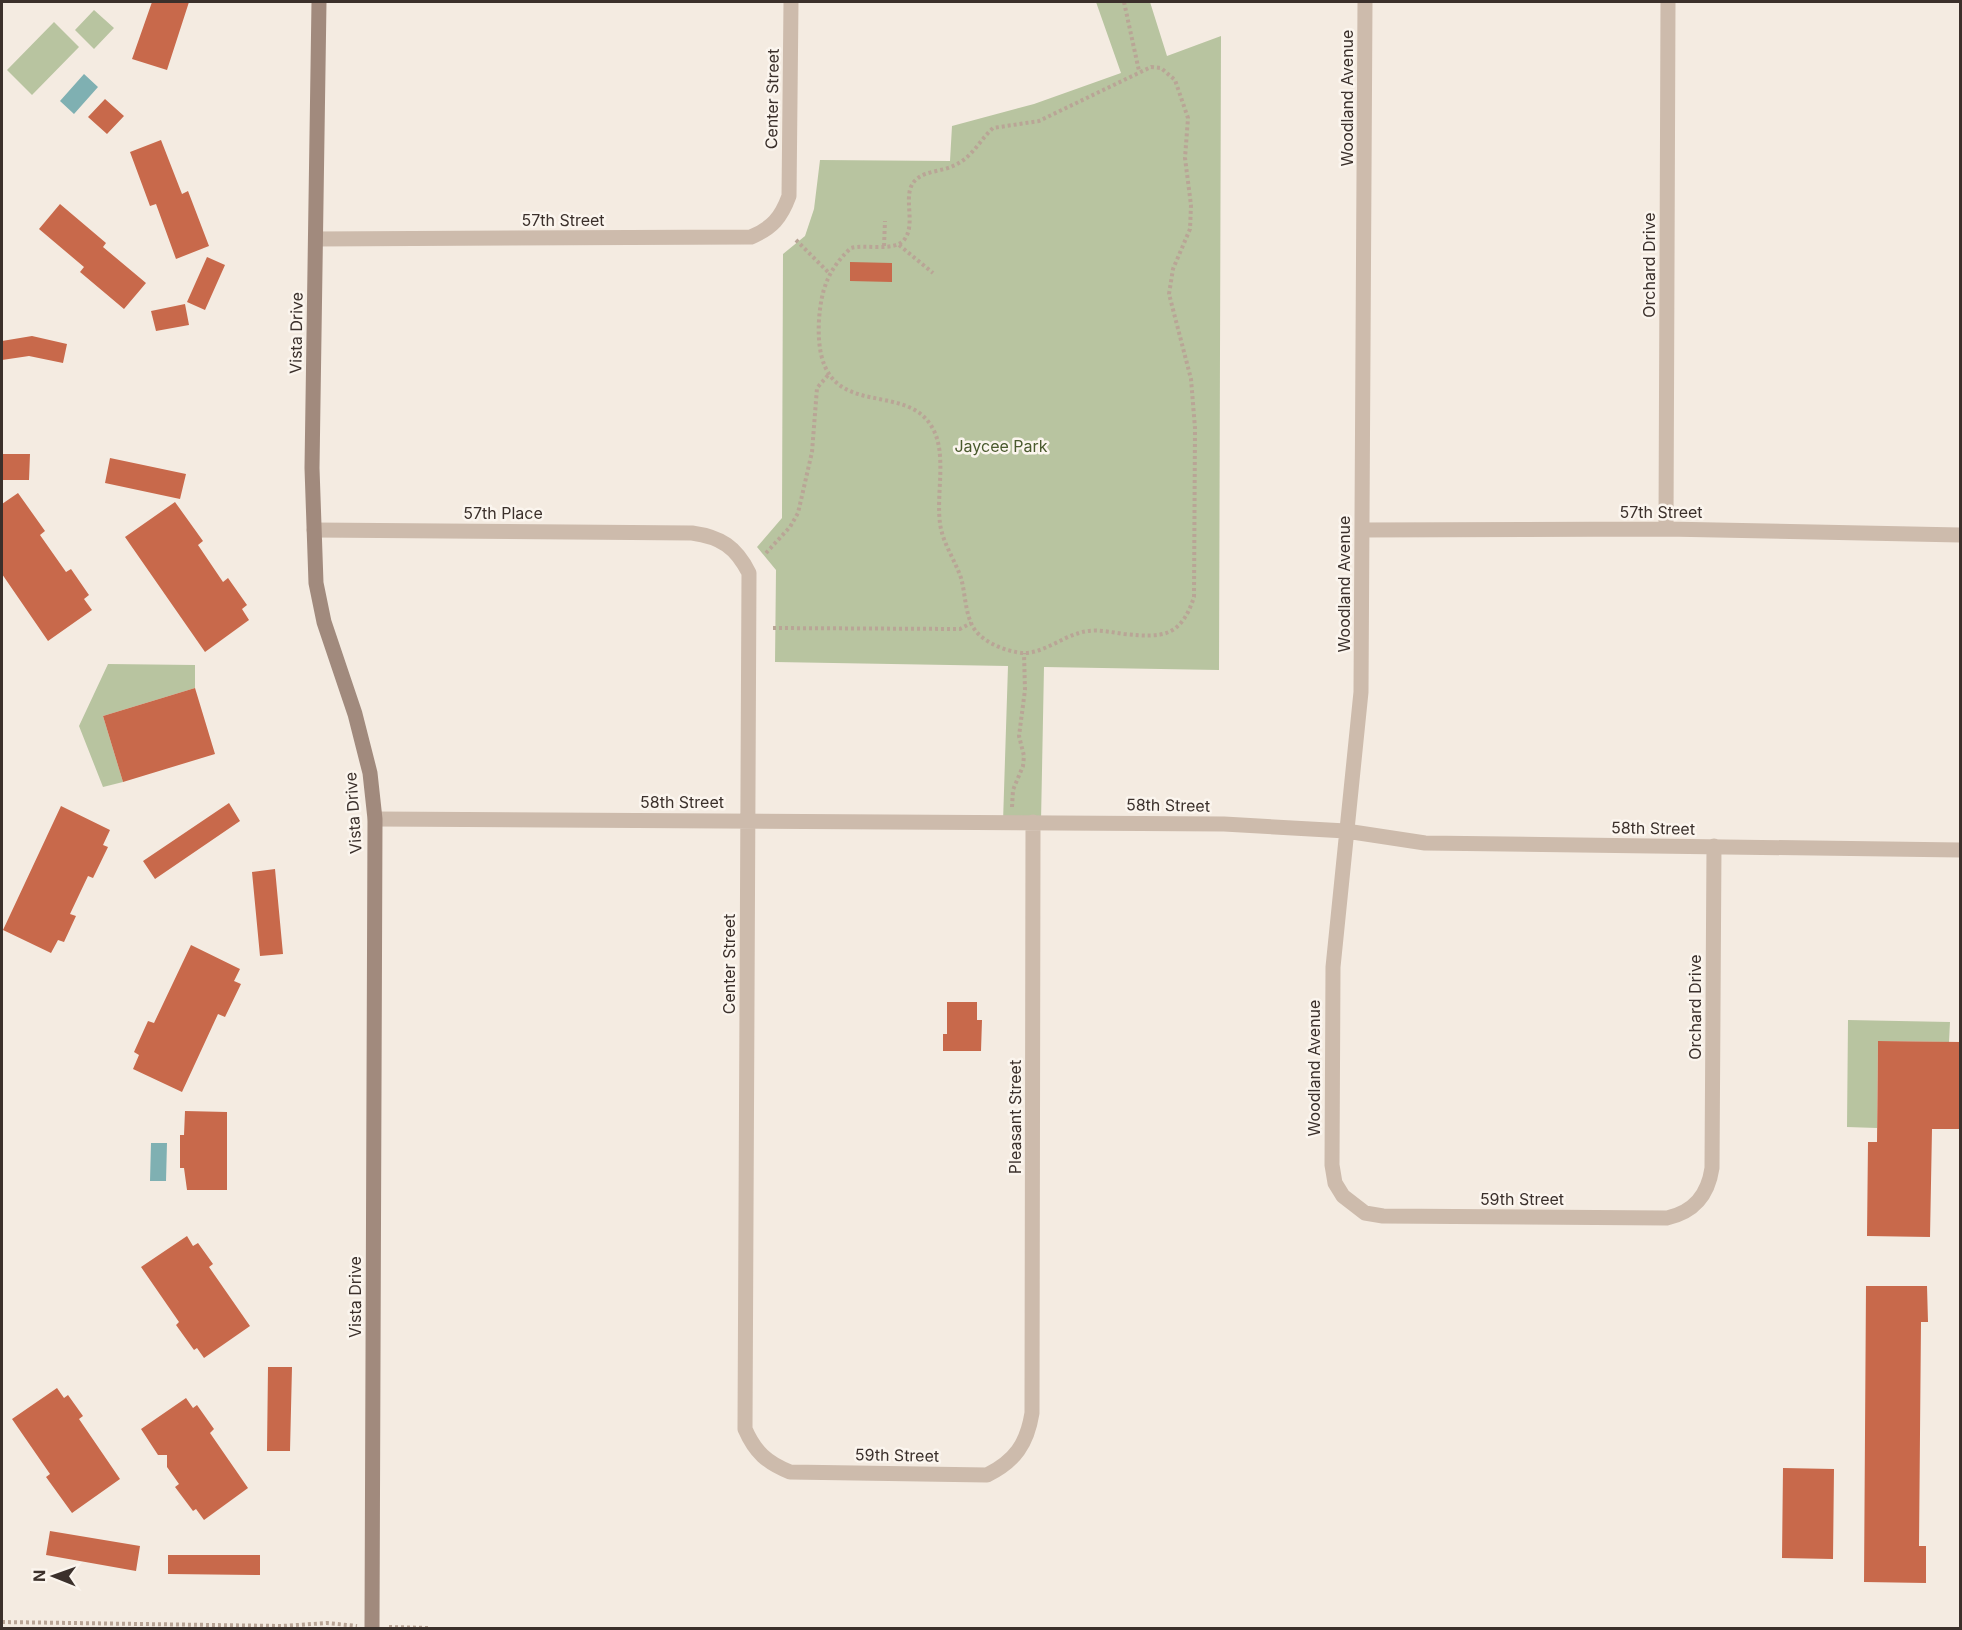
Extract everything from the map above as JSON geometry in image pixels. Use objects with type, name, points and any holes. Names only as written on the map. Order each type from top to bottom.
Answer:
[{"type":"street","name":"Vista Drive","points":[[319,2],[314,530],[316,582],[324,622],[355,714],[370,773],[375,819],[372,1629]]},
{"type":"street","name":"Center Street","points":[[789,196],[791,2]]},
{"type":"street","name":"Woodland Avenue","points":[[1332,1165],[1333,967],[1361,692],[1365,2]]},
{"type":"street","name":"Orchard Drive","points":[[1666,529],[1668,2]]},
{"type":"street","name":"57th Street","points":[[316,239],[751,237],[770,229],[783,214],[789,196]]},
{"type":"street","name":"57th Street","points":[[1362,530],[1666,529],[1960,535]]},
{"type":"street","name":"57th Place","points":[[314,530],[692,532]]},
{"type":"street","name":"Center Street","points":[[692,532],[713,536],[729,544],[741,557],[749,573],[745,1429]]},
{"type":"street","name":"58th Street","points":[[375,819],[1224,824],[1346,831],[1425,843],[1960,850]]},
{"type":"street","name":"Pleasant Street","points":[[1032,1413],[1033,822]]},
{"type":"street","name":"Orchard Drive","points":[[1712,1168],[1714,846]]},
{"type":"street","name":"59th Street","points":[[1332,1165],[1335,1183],[1343,1196],[1365,1213],[1383,1216],[1660,1218],[1678,1216],[1692,1208],[1703,1197],[1710,1182],[1712,1168]]},
{"type":"street","name":"59th Street","points":[[745,1429],[752,1446],[760,1456],[776,1467],[790,1472],[987,1474],[1005,1466],[1020,1452],[1029,1434],[1032,1413]]},
{"type":"path","points":[[1124,2],[1139,72]]},
{"type":"path","points":[[899,245],[908,233],[910,190],[917,178],[964,160],[974,152],[993,128],[1039,122],[1151,67],[1161,68],[1175,80],[1188,118],[1185,175],[1191,205],[1190,229],[1173,269],[1169,294],[1191,379],[1195,428],[1194,597],[1183,622],[1168,633],[1143,636],[1089,631],[1037,651],[1024,653],[988,641],[971,623],[961,578],[940,525],[940,472],[933,428],[916,411],[852,393],[830,374],[819,353],[820,304],[829,273],[850,248],[899,245],[933,273]]},
{"type":"path","points":[[884,246],[885,221]]},
{"type":"path","points":[[796,240],[829,273]]},
{"type":"path","points":[[766,553],[790,527],[798,513],[812,452],[817,388],[830,374]]},
{"type":"path","points":[[773,628],[960,629],[971,623]]},
{"type":"path","points":[[1011,821],[1013,790],[1023,766],[1024,756],[1019,736],[1025,690],[1024,653]]},
{"type":"path","points":[[2,1622],[344,1625]]},
{"type":"path","points":[[396,1628],[430,1629]]},
{"type":"green space","name":"Jaycee Park","points":[[1096,2],[1150,2],[1167,56],[1221,36],[1219,670],[1044,667],[1041,822],[1003,822],[1008,666],[775,662],[776,570],[757,547],[782,518],[783,254],[805,236],[814,209],[820,160],[950,161],[952,126],[1034,104],[1121,73]]},
{"type":"green space","points":[[94,10],[114,28],[94,49],[75,30]]},
{"type":"green space","points":[[54,22],[79,47],[32,95],[7,70]]},
{"type":"green space","points":[[108,664],[195,665],[195,688],[103,716],[123,782],[103,787],[79,726]]},
{"type":"green space","points":[[1848,1020],[1950,1022],[1949,1042],[1878,1041],[1877,1128],[1847,1127]]},
{"type":"water","points":[[84,74],[98,87],[74,114],[60,101]]},
{"type":"water","points":[[151,1143],[167,1143],[166,1181],[150,1181]]},
{"type":"building","points":[[152,2],[189,2],[167,70],[132,59]]},
{"type":"building","points":[[105,99],[124,116],[107,134],[88,117]]},
{"type":"building","points":[[161,140],[182,194],[188,191],[209,246],[176,259],[156,204],[150,206],[130,152]]},
{"type":"building","points":[[60,204],[106,243],[103,247],[146,283],[124,309],[80,272],[84,267],[39,229]]},
{"type":"building","points":[[207,257],[225,265],[205,310],[187,302]]},
{"type":"building","points":[[850,262],[892,263],[892,282],[850,281]]},
{"type":"building","points":[[185,304],[189,325],[156,331],[151,311]]},
{"type":"building","points":[[32,336],[67,344],[63,363],[29,356],[2,360],[2,341]]},
{"type":"building","points":[[2,454],[30,454],[29,480],[2,480]]},
{"type":"building","points":[[110,458],[186,474],[180,499],[105,483]]},
{"type":"building","points":[[18,493],[45,531],[40,535],[66,572],[71,569],[89,595],[84,599],[92,610],[48,641],[2,574],[2,504]]},
{"type":"building","points":[[175,502],[203,541],[198,545],[223,582],[228,578],[247,605],[242,609],[249,620],[205,652],[125,537]]},
{"type":"building","points":[[195,688],[215,754],[123,782],[103,716]]},
{"type":"building","points":[[229,803],[240,821],[155,879],[143,861]]},
{"type":"building","points":[[61,806],[110,830],[103,845],[108,847],[93,878],[88,876],[70,914],[76,916],[64,942],[58,940],[51,953],[3,930]]},
{"type":"building","points":[[275,869],[283,954],[260,956],[252,872]]},
{"type":"building","points":[[191,945],[240,969],[234,981],[241,984],[225,1017],[218,1014],[182,1092],[133,1069],[139,1055],[134,1052],[148,1021],[154,1023]]},
{"type":"building","points":[[947,1002],[977,1002],[977,1020],[982,1020],[981,1051],[943,1051],[943,1034],[947,1034]]},
{"type":"building","points":[[1878,1041],[1960,1042],[1960,1129],[1932,1129],[1930,1237],[1867,1236],[1868,1142],[1877,1142]]},
{"type":"building","points":[[185,1111],[227,1112],[227,1190],[187,1190],[184,1168],[180,1168],[180,1135],[184,1135]]},
{"type":"building","points":[[187,1236],[193,1246],[198,1243],[213,1264],[209,1267],[250,1326],[204,1358],[197,1348],[194,1350],[176,1325],[179,1322],[141,1267]]},
{"type":"building","points":[[1866,1286],[1927,1286],[1928,1322],[1921,1322],[1919,1546],[1926,1546],[1926,1583],[1864,1582]]},
{"type":"building","points":[[268,1367],[292,1367],[290,1451],[267,1451]]},
{"type":"building","points":[[57,1388],[64,1398],[68,1395],[83,1416],[79,1419],[120,1479],[72,1513],[46,1477],[50,1474],[12,1419]]},
{"type":"building","points":[[186,1398],[193,1408],[197,1405],[214,1429],[210,1433],[248,1488],[204,1520],[196,1509],[193,1511],[175,1487],[179,1484],[167,1467],[167,1455],[158,1455],[141,1429]]},
{"type":"building","points":[[1783,1468],[1834,1469],[1833,1559],[1782,1558]]},
{"type":"building","points":[[50,1531],[140,1546],[136,1571],[46,1555]]},
{"type":"building","points":[[168,1555],[260,1555],[260,1575],[168,1574]]}]
